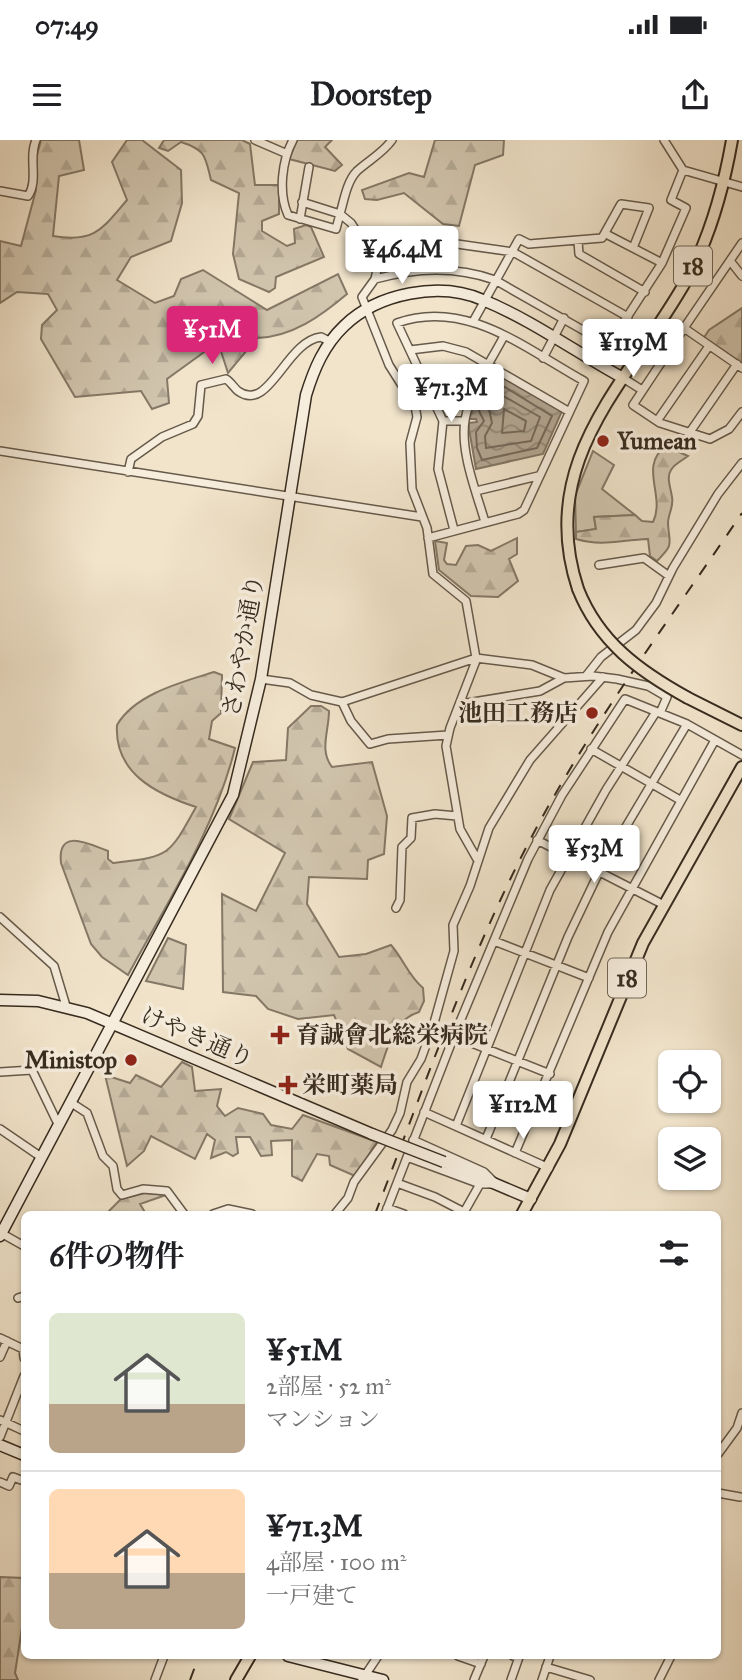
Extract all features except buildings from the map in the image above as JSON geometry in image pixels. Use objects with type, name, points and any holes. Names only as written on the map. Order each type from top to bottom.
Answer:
[{"type":"main road","name":"18","points":[[732,140],[713,219],[692,270],[594,424],[572,475],[566,509],[566,539],[578,589],[596,624],[622,655],[658,682],[742,725]]},
{"type":"main road","name":"18","points":[[524,1211],[549,1168],[631,966],[742,767]]},
{"type":"main road","points":[[236,1680],[248,1659]]},
{"type":"street","points":[[0,191],[28,196],[33,180],[31,157],[36,140]]},
{"type":"street","points":[[255,140],[285,153]]},
{"type":"street","points":[[293,140],[285,153],[284,205],[288,215],[336,229],[350,181],[392,140]]},
{"type":"street","points":[[664,140],[683,170],[742,187]]},
{"type":"street","points":[[300,219],[309,167]]},
{"type":"street","points":[[375,279],[425,269],[459,270],[495,280],[609,345],[662,263],[686,208],[671,200],[683,170]]},
{"type":"street","points":[[302,202],[340,214],[351,223],[379,265],[375,279],[362,297],[389,365],[415,406],[416,422],[410,443],[412,489],[428,538],[433,574],[466,601],[476,658],[448,735],[447,761],[457,816],[464,838],[477,859]]},
{"type":"street","points":[[606,234],[621,204],[649,208],[633,248]]},
{"type":"street","points":[[474,320],[519,239],[529,244],[578,241],[606,234],[662,263]]},
{"type":"street","points":[[425,269],[422,239],[513,252],[628,317]]},
{"type":"street","points":[[578,241],[579,254],[645,292]]},
{"type":"street","points":[[742,243],[633,405],[657,421],[710,439],[729,429],[742,412]]},
{"type":"street","points":[[730,262],[742,276]]},
{"type":"street","name":"さわやか通り","points":[[1,1235],[233,796],[261,679],[306,395],[314,368],[331,342],[344,325],[366,309],[401,296],[452,292],[484,300],[623,378]]},
{"type":"street","points":[[428,538],[524,510],[584,381],[474,320],[418,315],[397,323],[443,421],[438,469],[454,530]]},
{"type":"street","points":[[543,358],[564,318]]},
{"type":"street","points":[[684,328],[739,366],[690,432]]},
{"type":"street","points":[[485,522],[466,449],[464,421],[473,393],[504,336]]},
{"type":"street","points":[[128,472],[131,459],[162,437],[189,428],[196,421],[201,385],[205,382],[226,379],[239,392],[252,394],[272,385],[303,342],[321,337],[331,342]]},
{"type":"street","points":[[410,350],[443,346],[456,349],[568,411]]},
{"type":"street","points":[[657,421],[709,346]]},
{"type":"street","points":[[623,378],[642,390]]},
{"type":"street","points":[[425,380],[451,380],[473,393]]},
{"type":"street","points":[[443,421],[464,421]]},
{"type":"street","points":[[0,451],[422,517]]},
{"type":"street","points":[[586,676],[601,657],[636,631],[656,604],[669,576],[718,494],[742,463]]},
{"type":"street","points":[[476,491],[538,476]]},
{"type":"street","points":[[599,565],[643,558],[669,576]]},
{"type":"street","points":[[261,679],[289,683],[311,695],[342,702],[476,658],[532,665],[564,678]]},
{"type":"street","points":[[456,1126],[550,890],[621,765],[667,698],[648,686],[586,676],[564,678],[540,691],[461,704]]},
{"type":"street","points":[[337,1211],[348,1198],[354,1182],[392,1130],[400,1113],[407,1082],[421,1059],[438,1012],[454,951],[453,925],[470,886],[489,828],[530,760],[603,677]]},
{"type":"street","points":[[386,1211],[454,1036],[537,840],[591,749],[625,699],[687,724],[742,755]]},
{"type":"street","points":[[342,702],[351,721],[370,744],[388,739],[448,735]]},
{"type":"street","points":[[486,1139],[556,965],[600,872],[687,724]]},
{"type":"street","points":[[515,1153],[589,978],[631,888],[715,740]]},
{"type":"street","points":[[591,749],[680,800]]},
{"type":"street","points":[[396,908],[400,900],[402,847],[411,838],[412,818],[435,814],[457,816]]},
{"type":"street","points":[[537,840],[664,905]]},
{"type":"street","points":[[0,917],[54,966],[66,1006]]},
{"type":"street","points":[[494,941],[589,978]]},
{"type":"street","name":"けやき通り","points":[[0,1000],[66,1006],[112,1023],[496,1184]]},
{"type":"street","points":[[454,1036],[550,1074]]},
{"type":"street","points":[[0,1072],[32,1070],[58,1124]]},
{"type":"street","points":[[71,1102],[87,1113],[103,1156],[113,1166],[117,1189],[122,1195],[143,1189],[167,1191],[182,1211]]},
{"type":"street","points":[[424,1112],[549,1168]]},
{"type":"street","points":[[0,1129],[41,1157]]},
{"type":"street","points":[[413,1140],[484,1172],[496,1184],[531,1199]]},
{"type":"street","points":[[407,1157],[480,1184],[496,1184]]},
{"type":"street","points":[[397,1182],[435,1197],[460,1211]]},
{"type":"street","points":[[465,1211],[480,1184]]},
{"type":"street","points":[[1,1235],[21,1245]]},
{"type":"street","points":[[0,1357],[3,1339],[21,1348]]},
{"type":"street","points":[[0,1437],[3,1421],[21,1389]]},
{"type":"street","points":[[721,1450],[737,1428],[742,1413]]},
{"type":"street","points":[[3,1421],[21,1430]]},
{"type":"street","points":[[0,1445],[21,1454]]},
{"type":"street","points":[[0,1482],[9,1486],[13,1477],[21,1480]]},
{"type":"street","points":[[721,1494],[740,1497]]},
{"type":"street","points":[[155,1680],[163,1659]]},
{"type":"street","points":[[299,1659],[383,1680]]},
{"type":"street","points":[[364,1677],[376,1659]]},
{"type":"street","points":[[466,1659],[481,1664]]},
{"type":"street","points":[[474,1680],[483,1659]]},
{"type":"street","points":[[511,1680],[518,1659]]},
{"type":"street","points":[[542,1680],[549,1659]]},
{"type":"street","points":[[659,1680],[670,1659]]},
{"type":"street","points":[[546,1667],[570,1677],[590,1679]]},
{"type":"green space","points":[[41,140],[79,140],[84,170],[59,176],[53,236],[79,237],[96,232],[127,200],[112,162],[127,140],[142,140],[181,170],[182,203],[171,241],[131,257],[117,280],[155,303],[174,296],[181,279],[203,270],[267,310],[338,274],[347,294],[305,324],[282,334],[257,338],[228,373],[218,342],[167,379],[169,403],[152,409],[141,391],[75,397],[41,339],[42,325],[57,310],[48,294],[17,292],[0,303],[0,241],[21,246],[36,190],[34,166]]},
{"type":"green space","points":[[164,140],[242,140],[250,144],[255,185],[279,185],[279,214],[262,221],[262,231],[287,246],[295,243],[294,229],[306,225],[311,227],[324,257],[276,277],[275,288],[269,292],[239,279],[233,254],[239,193],[211,180],[200,151],[181,142],[168,151],[159,148]]},
{"type":"green space","points":[[297,140],[332,140],[325,147],[342,165],[335,171],[289,159]]},
{"type":"green space","points":[[435,140],[504,140],[503,155],[475,165],[459,226],[443,224],[404,193],[377,200],[365,199],[362,190],[409,173],[424,177]]},
{"type":"green space","points":[[742,308],[742,365],[703,339],[709,330]]},
{"type":"green space","points":[[666,446],[688,456],[674,466],[670,473],[670,544],[657,561],[650,556],[648,539],[603,543],[576,539],[576,532],[596,529],[594,517],[635,515],[642,521],[653,522],[657,502],[654,463]]},
{"type":"green space","points":[[593,451],[614,465],[602,489],[635,515],[594,517],[596,529],[576,532],[575,496]]},
{"type":"green space","points":[[517,538],[517,554],[509,559],[518,581],[498,597],[471,596],[439,570],[435,541],[447,543],[444,560],[447,564],[456,565],[466,546],[478,545],[491,551]]},
{"type":"green space","points":[[214,672],[222,675],[221,713],[212,721],[209,739],[235,748],[203,836],[128,975],[102,957],[91,944],[61,863],[61,852],[69,842],[84,842],[108,851],[108,859],[113,863],[156,856],[172,845],[196,807],[153,788],[130,769],[122,756],[117,725],[125,714],[147,697]]},
{"type":"green space","points":[[311,706],[321,706],[329,711],[325,747],[332,767],[372,762],[387,816],[384,854],[368,860],[367,879],[309,877],[307,904],[339,957],[366,954],[391,945],[423,988],[424,1001],[419,1012],[404,1020],[398,1027],[381,1067],[348,1049],[334,1015],[298,1019],[268,1009],[256,996],[223,992],[222,894],[256,911],[285,853],[229,819],[253,762],[286,760],[288,728]]},
{"type":"green space","points":[[168,938],[186,945],[183,989],[146,981]]},
{"type":"green space","points":[[182,1062],[192,1067],[195,1091],[221,1089],[217,1106],[225,1116],[238,1108],[263,1114],[271,1125],[292,1129],[303,1115],[377,1142],[355,1176],[330,1165],[329,1156],[317,1154],[302,1181],[292,1176],[292,1140],[271,1141],[272,1155],[261,1156],[250,1137],[236,1137],[238,1153],[233,1156],[226,1152],[211,1158],[215,1140],[207,1134],[195,1159],[151,1136],[144,1151],[127,1166],[105,1075],[130,1083],[136,1075],[161,1087]]},
{"type":"green space","points":[[145,1193],[166,1195],[140,1204],[144,1211],[109,1211],[121,1199]]},
{"type":"green space","points":[[0,1577],[21,1578],[21,1634],[15,1673],[18,1680],[0,1680]]},
{"type":"water","points":[[491,369],[562,411],[543,454],[476,469],[469,423],[477,422],[476,419],[469,419]]},
{"type":"railway","points":[[376,1211],[473,961],[544,814],[590,737],[742,513]]},
{"type":"railway","points":[[190,1680],[198,1659]]},
{"type":"place","name":"Yumean","points":[[603,441]]},
{"type":"place","name":"池田工務店","points":[[592,713]]},
{"type":"place","name":"育誠會北総栄病院","points":[[280,1035]]},
{"type":"place","name":"Ministop","points":[[131,1060]]},
{"type":"place","name":"栄町薬局","points":[[288,1085]]}]
